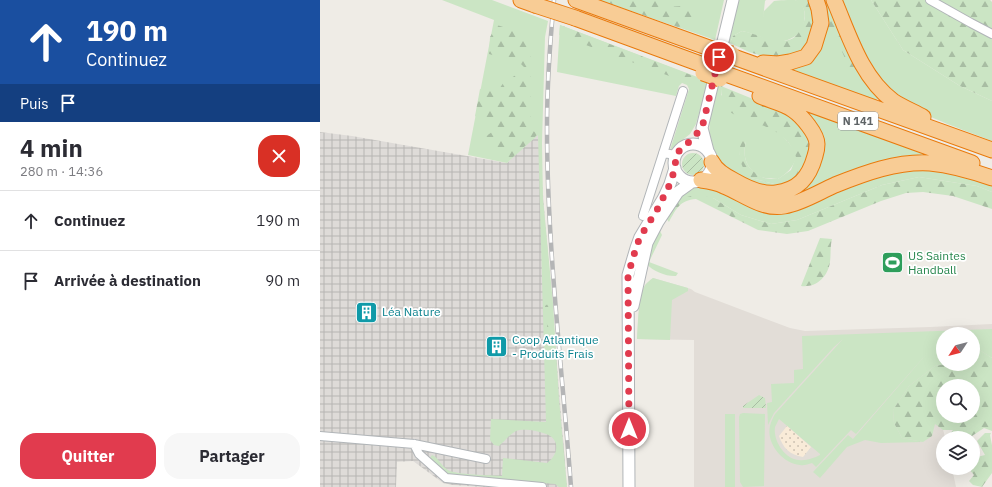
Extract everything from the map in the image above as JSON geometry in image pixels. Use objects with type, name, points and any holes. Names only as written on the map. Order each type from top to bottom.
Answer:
[{"type":"highway","name":"N 141","points":[[520,0],[575,18],[654,47],[704,70],[992,171]]},
{"type":"highway","points":[[577,0],[712,49],[766,64],[778,64],[806,57],[814,46],[821,23],[819,8],[816,0]]},
{"type":"highway","points":[[834,0],[857,54],[867,72],[880,88],[894,101],[964,140]]},
{"type":"highway","name":"N 141","points":[[731,55],[992,150]]},
{"type":"highway","points":[[710,157],[714,166],[726,176],[760,192],[774,193],[788,190],[797,186],[810,173],[817,144],[810,128],[794,110],[721,76]]},
{"type":"highway","points":[[697,181],[713,182],[725,186],[754,201],[766,205],[783,206],[853,178],[894,166],[929,163],[964,169],[992,178]]},
{"type":"street","points":[[629,326],[647,243],[658,222],[678,192],[708,175],[712,167],[702,128],[733,0]]},
{"type":"street","points":[[930,0],[971,24],[992,34]]},
{"type":"street","points":[[643,216],[684,91]]},
{"type":"street","points":[[629,487],[628,275],[636,248],[647,224],[664,197],[670,184],[675,168],[676,155],[702,128]]},
{"type":"street","points":[[686,145],[701,145],[710,157]]},
{"type":"street","points":[[663,152],[676,155]]},
{"type":"street","points":[[675,168],[680,176],[688,181],[697,181]]},
{"type":"street","points":[[320,436],[414,444],[486,459]]},
{"type":"street","points":[[414,444],[419,454],[446,478],[542,487]]},
{"type":"shaded area","points":[[320,132],[352,136],[507,163],[538,134],[567,487],[481,487],[453,485],[443,483],[413,461],[397,462],[396,487],[320,487]]},
{"type":"shaded area","points":[[653,278],[691,289],[695,292],[790,328],[805,331],[992,324],[992,355],[980,363],[980,327],[936,327],[936,371],[967,371],[954,379],[936,379],[936,423],[942,423],[943,431],[936,431],[936,475],[953,475],[956,487],[694,487],[694,340],[637,339],[639,308],[643,289]]},
{"type":"green space","points":[[442,0],[492,0],[548,21],[545,37],[542,143],[543,199],[553,303],[559,399],[567,487],[559,487],[555,484],[451,475],[440,471],[430,458],[432,455],[434,456],[452,472],[502,476],[503,458],[547,463],[554,456],[556,448],[556,444],[551,436],[531,430],[516,431],[499,446],[494,445],[490,440],[491,419],[546,422],[538,135],[507,163],[468,155],[494,20]]},
{"type":"green space","points":[[600,0],[724,0],[715,40]]},
{"type":"green space","points":[[600,0],[661,0],[667,7],[683,6],[701,12],[700,21],[688,20],[682,26],[678,27]]},
{"type":"green space","points":[[738,0],[766,0],[765,1],[763,19],[764,11],[774,1],[795,0],[799,2],[804,10],[805,16],[803,26],[797,35],[780,42],[742,31],[733,36],[730,43],[727,42]]},
{"type":"green space","points":[[795,0],[811,0],[816,23],[808,44],[797,53],[773,59],[749,52],[730,43],[733,36],[742,31],[774,40],[789,40],[800,30],[805,18],[803,8]]},
{"type":"green space","points":[[822,0],[830,0],[881,95],[876,101],[783,68],[812,54]]},
{"type":"green space","points":[[841,0],[871,0],[903,50],[960,86],[992,101],[992,141],[933,118],[905,103],[893,93],[882,82],[869,63]]},
{"type":"green space","points":[[871,0],[990,0],[992,2],[992,101],[960,86],[903,50]]},
{"type":"green space","points":[[832,7],[877,93],[874,95],[867,93],[855,80],[839,45],[827,25],[829,8]]},
{"type":"green space","points":[[497,25],[519,32],[531,40],[531,120],[525,125],[538,134],[513,157],[505,159],[503,152],[488,149],[482,139],[492,132],[500,141],[495,127],[475,116],[480,89],[497,92],[504,82],[526,69],[520,63],[489,54],[490,37]]},
{"type":"green space","points":[[560,25],[708,81],[696,124],[690,134],[670,150],[689,89],[687,85],[682,83],[679,86],[676,96],[557,72]]},
{"type":"green space","points":[[560,25],[696,77],[696,80],[680,80],[559,35]]},
{"type":"green space","points":[[717,83],[721,86],[721,95],[782,135],[793,148],[797,157],[787,172],[778,179],[763,178],[752,170],[746,162],[746,141],[739,153],[751,178],[778,185],[768,187],[757,185],[728,170],[718,161],[712,150],[710,138],[711,112]]},
{"type":"green space","points":[[721,86],[780,110],[795,118],[806,132],[810,145],[809,157],[801,175],[785,184],[778,185],[751,178],[745,172],[739,153],[743,138],[746,141],[746,162],[752,170],[764,178],[778,179],[791,170],[796,157],[788,142],[782,136],[768,128],[733,114],[727,110],[722,100]]},
{"type":"green space","points":[[806,111],[941,158],[790,198],[802,188]]},
{"type":"green space","points":[[693,153],[701,156],[704,164],[701,172],[693,175],[685,172],[682,164],[685,156]]},
{"type":"green space","points":[[936,169],[992,182],[992,192],[977,186],[919,177],[882,185],[797,220],[771,224],[741,215],[713,198],[677,199],[694,186],[707,184],[753,206],[892,172]]},
{"type":"green space","points":[[919,177],[977,186],[992,192],[992,209],[953,196],[923,192],[906,193],[881,201],[808,231],[787,234],[758,230],[696,199],[682,203],[676,209],[669,222],[666,218],[677,199],[697,195],[713,198],[741,215],[771,224],[797,220],[882,185]]},
{"type":"green space","points":[[658,227],[662,235],[649,262],[678,273],[676,276],[669,276],[660,273],[649,267],[647,264],[650,244]]},
{"type":"green space","points":[[820,238],[832,239],[829,267],[824,277],[816,283],[801,286]]},
{"type":"green space","points":[[653,278],[688,288],[688,291],[672,300],[670,340],[637,339],[642,292],[646,284]]},
{"type":"green space","points":[[549,303],[551,305],[551,335],[548,334],[545,306]]},
{"type":"green space","points":[[980,329],[992,329],[992,358],[980,350]]},
{"type":"green space","points":[[936,331],[936,366],[909,386],[893,410],[894,423],[902,438],[923,442],[881,443],[865,440],[847,447],[820,478],[813,472],[848,435],[853,439],[929,351],[856,434],[851,430],[816,467],[812,463],[800,465],[787,460],[777,451],[770,439],[769,432],[771,421],[775,414],[843,339],[774,413],[768,425],[767,403],[772,402],[771,384],[794,383],[794,370],[803,369],[802,336]],"holes":[[[779,419],[820,455],[807,460],[802,460],[794,459],[785,453],[776,438],[775,427]]]},
{"type":"green space","points":[[980,350],[992,358],[992,431],[984,428],[980,431],[943,430],[935,424],[932,436],[923,442],[902,438],[894,423],[893,410],[909,386],[935,366],[936,371],[980,371]]},
{"type":"green space","points":[[759,395],[765,398],[766,408],[743,408],[743,406]]},
{"type":"green space","points":[[725,414],[735,414],[735,487],[725,487]]},
{"type":"green space","points":[[740,414],[765,414],[764,486],[743,487],[740,482],[739,417]]},
{"type":"green space","points":[[985,433],[991,433],[992,473],[982,487],[973,485],[969,481],[974,475],[980,475],[980,456],[985,455],[980,446],[980,438]]},
{"type":"sand","points":[[787,426],[811,447],[803,457],[791,453],[781,440],[779,436]]},
{"type":"railway","points":[[554,0],[550,48],[547,127],[549,217],[571,487]]},
{"type":"place","name":"US Saintes Handball","points":[[893,263]]},
{"type":"place","name":"Léa Nature","points":[[367,312]]},
{"type":"place","name":"Coop Atlantique - Produits Frais","points":[[497,347]]},
{"type":"route","points":[[629,429],[628,275],[640,237],[657,210],[670,184],[675,168],[676,155],[702,128],[719,57]]}]
